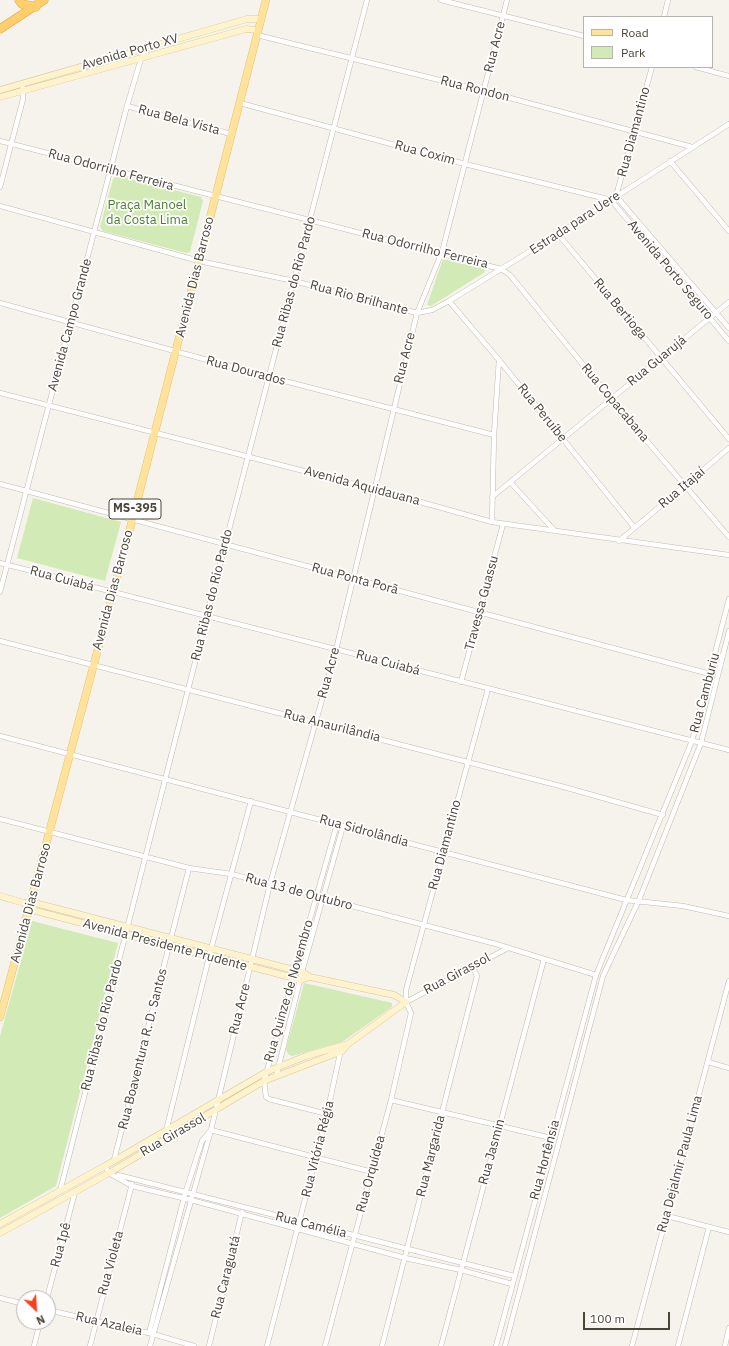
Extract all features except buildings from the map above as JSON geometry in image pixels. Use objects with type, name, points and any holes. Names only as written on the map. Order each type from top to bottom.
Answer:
[{"type":"highway","points":[[19,0],[22,4],[36,7]]},
{"type":"highway","points":[[0,29],[36,7],[44,0]]},
{"type":"main road","name":"Avenida Dias Barroso","points":[[0,1017],[28,905],[50,832],[92,665],[132,521],[266,0]]},
{"type":"street","name":"Rua Ribas do Rio Pardo","points":[[60,1191],[206,616],[367,0]]},
{"type":"street","points":[[441,0],[583,36]]},
{"type":"street","name":"Rua Acre","points":[[150,1346],[151,1333],[211,1130],[214,1112],[253,960],[270,884],[292,812],[336,650],[392,409],[417,313],[442,252],[507,0]]},
{"type":"street","points":[[664,16],[668,0]]},
{"type":"street","name":"Avenida Porto XV","points":[[0,90],[247,19],[261,19]]},
{"type":"street","name":"Avenida Porto XV","points":[[0,97],[246,29],[258,32]]},
{"type":"street","points":[[201,32],[204,41]]},
{"type":"street","name":"Rua Rondon","points":[[258,32],[352,59],[484,90],[635,130],[692,147]]},
{"type":"street","name":"Avenida Campo Grande","points":[[0,592],[127,106],[141,59],[149,47]]},
{"type":"street","points":[[87,64],[89,73]]},
{"type":"street","name":"Rua Diamantino","points":[[616,196],[652,68]]},
{"type":"street","points":[[700,68],[729,76]]},
{"type":"street","points":[[0,187],[23,99],[24,90],[22,83]]},
{"type":"street","name":"Rua Coxim","points":[[240,104],[465,164],[611,200]]},
{"type":"street","name":"Rua Bela Vista","points":[[127,106],[232,134]]},
{"type":"street","name":"Estrada para Uere","points":[[417,313],[432,310],[449,301],[558,234],[692,147],[728,126]]},
{"type":"street","name":"Rua Odorrilho Ferreira","points":[[0,141],[310,221],[442,252],[501,269]]},
{"type":"street","points":[[670,161],[729,231]]},
{"type":"street","name":"Avenida Porto Seguro","points":[[616,196],[729,328]]},
{"type":"street","name":"Avenida Porto Seguro","points":[[611,200],[729,341]]},
{"type":"street","name":"Rua Rio Brilhante","points":[[0,206],[199,261],[294,281],[417,313]]},
{"type":"street","name":"Rua Bertioga","points":[[558,234],[729,439]]},
{"type":"street","name":"Rua Copacabana","points":[[501,269],[510,275],[611,399],[729,537]]},
{"type":"street","name":"Rua Peruíbe","points":[[449,301],[499,360],[634,527]]},
{"type":"street","name":"Rua Guarujá","points":[[492,497],[511,483],[729,302]]},
{"type":"street","name":"Rua Dourados","points":[[0,303],[269,377],[494,435]]},
{"type":"street","points":[[492,522],[494,435],[499,360]]},
{"type":"street","name":"Avenida Aquidauana","points":[[0,393],[374,489],[492,522],[729,555]]},
{"type":"street","name":"Rua Itajaí","points":[[619,540],[729,448]]},
{"type":"street","points":[[511,483],[555,531]]},
{"type":"street","name":"Rua Ponta Porã","points":[[0,484],[132,521],[710,674]]},
{"type":"street","name":"Travessa Guassu","points":[[461,682],[481,613],[502,524]]},
{"type":"street","name":"Rua Cuiabá","points":[[0,563],[729,750]]},
{"type":"street","name":"Rua Camburiu","points":[[626,900],[663,815],[692,741],[727,617],[729,599]]},
{"type":"street","name":"Rua Camburiu","points":[[505,1346],[603,976],[638,900],[701,743],[729,631]]},
{"type":"street","name":"Rua Anaurilândia","points":[[0,641],[316,722],[663,815]]},
{"type":"street","name":"Rua Diamantino","points":[[406,1002],[406,990],[488,689]]},
{"type":"street","name":"Rua Sidrolândia","points":[[0,736],[626,900],[638,900],[683,906],[729,916]]},
{"type":"street","points":[[166,1131],[211,949],[251,801]]},
{"type":"street","name":"Rua 13 de Outubro","points":[[0,819],[145,855],[189,868],[231,874],[316,896],[508,948],[596,975]]},
{"type":"street","name":"Rua Quinze de Novembro","points":[[299,972],[316,896],[337,824]]},
{"type":"street","name":"Rua Quinze de Novembro","points":[[327,1114],[269,1099],[266,1097],[264,1081],[323,898],[343,826]]},
{"type":"street","name":"Rua Boaventura R. D. Santos","points":[[114,1160],[189,868]]},
{"type":"street","name":"Avenida Presidente Prudente","points":[[0,896],[169,946],[297,979],[310,977]]},
{"type":"street","name":"Rua Hortênsia","points":[[496,1346],[596,975],[626,900]]},
{"type":"street","name":"Avenida Presidente Prudente","points":[[28,905],[171,938],[299,972],[310,977],[394,995],[406,1002]]},
{"type":"street","name":"Rua Girassol","points":[[0,1233],[109,1173],[264,1081],[341,1048],[406,1002],[508,948]]},
{"type":"street","name":"Rua Jasmin","points":[[441,1346],[544,959]]},
{"type":"street","name":"Rua Margarida","points":[[382,1346],[477,976],[472,966]]},
{"type":"street","name":"Rua Quinze de Novembro","points":[[276,1077],[297,979]]},
{"type":"street","name":"Rua Dejalmir Paula Lima","points":[[632,1346],[729,981]]},
{"type":"street","name":"Rua Orquídea","points":[[325,1346],[391,1100],[411,1014],[406,1002]]},
{"type":"street","name":"Rua Girassol","points":[[0,1224],[217,1102],[266,1072],[306,1056],[341,1048]]},
{"type":"street","name":"Rua Vitória Régia","points":[[267,1346],[327,1114],[341,1048]]},
{"type":"street","points":[[708,1062],[729,1068]]},
{"type":"street","points":[[391,1100],[551,1138]]},
{"type":"street","points":[[151,1333],[185,1196],[202,1141],[211,1130],[372,1172]]},
{"type":"street","points":[[105,1166],[109,1173],[132,1186],[185,1196]]},
{"type":"street","points":[[109,1173],[242,1214],[405,1258],[461,1270],[512,1284]]},
{"type":"street","name":"Rua Violeta","points":[[90,1346],[133,1180]]},
{"type":"street","name":"Rua Ipê","points":[[49,1290],[75,1192]]},
{"type":"street","name":"Rua Camélia","points":[[192,1198],[243,1208],[514,1276]]},
{"type":"street","name":"Rua Caraguatá","points":[[209,1346],[243,1208]]},
{"type":"street","points":[[666,1216],[729,1232]]},
{"type":"street","points":[[678,1346],[709,1227]]},
{"type":"street","points":[[0,1298],[16,1302]]},
{"type":"street","name":"Rua Azaleia","points":[[56,1312],[151,1333],[194,1346]]},
{"type":"street","points":[[724,1346],[729,1328]]},
{"type":"street","points":[[34,1346],[38,1330]]},
{"type":"green space","name":"Praça Manoel da Costa Lima","points":[[117,175],[201,197],[203,201],[190,252],[186,253],[103,231],[100,227],[113,179]]},
{"type":"green space","points":[[443,259],[484,269],[485,272],[431,306],[427,305]]},
{"type":"green space","points":[[33,498],[121,522],[105,581],[17,558]]},
{"type":"green space","points":[[32,921],[118,943],[56,1186],[0,1218],[0,1036]]},
{"type":"green space","points":[[304,983],[392,1003],[392,1007],[342,1042],[292,1056],[288,1054],[286,1049]]}]
